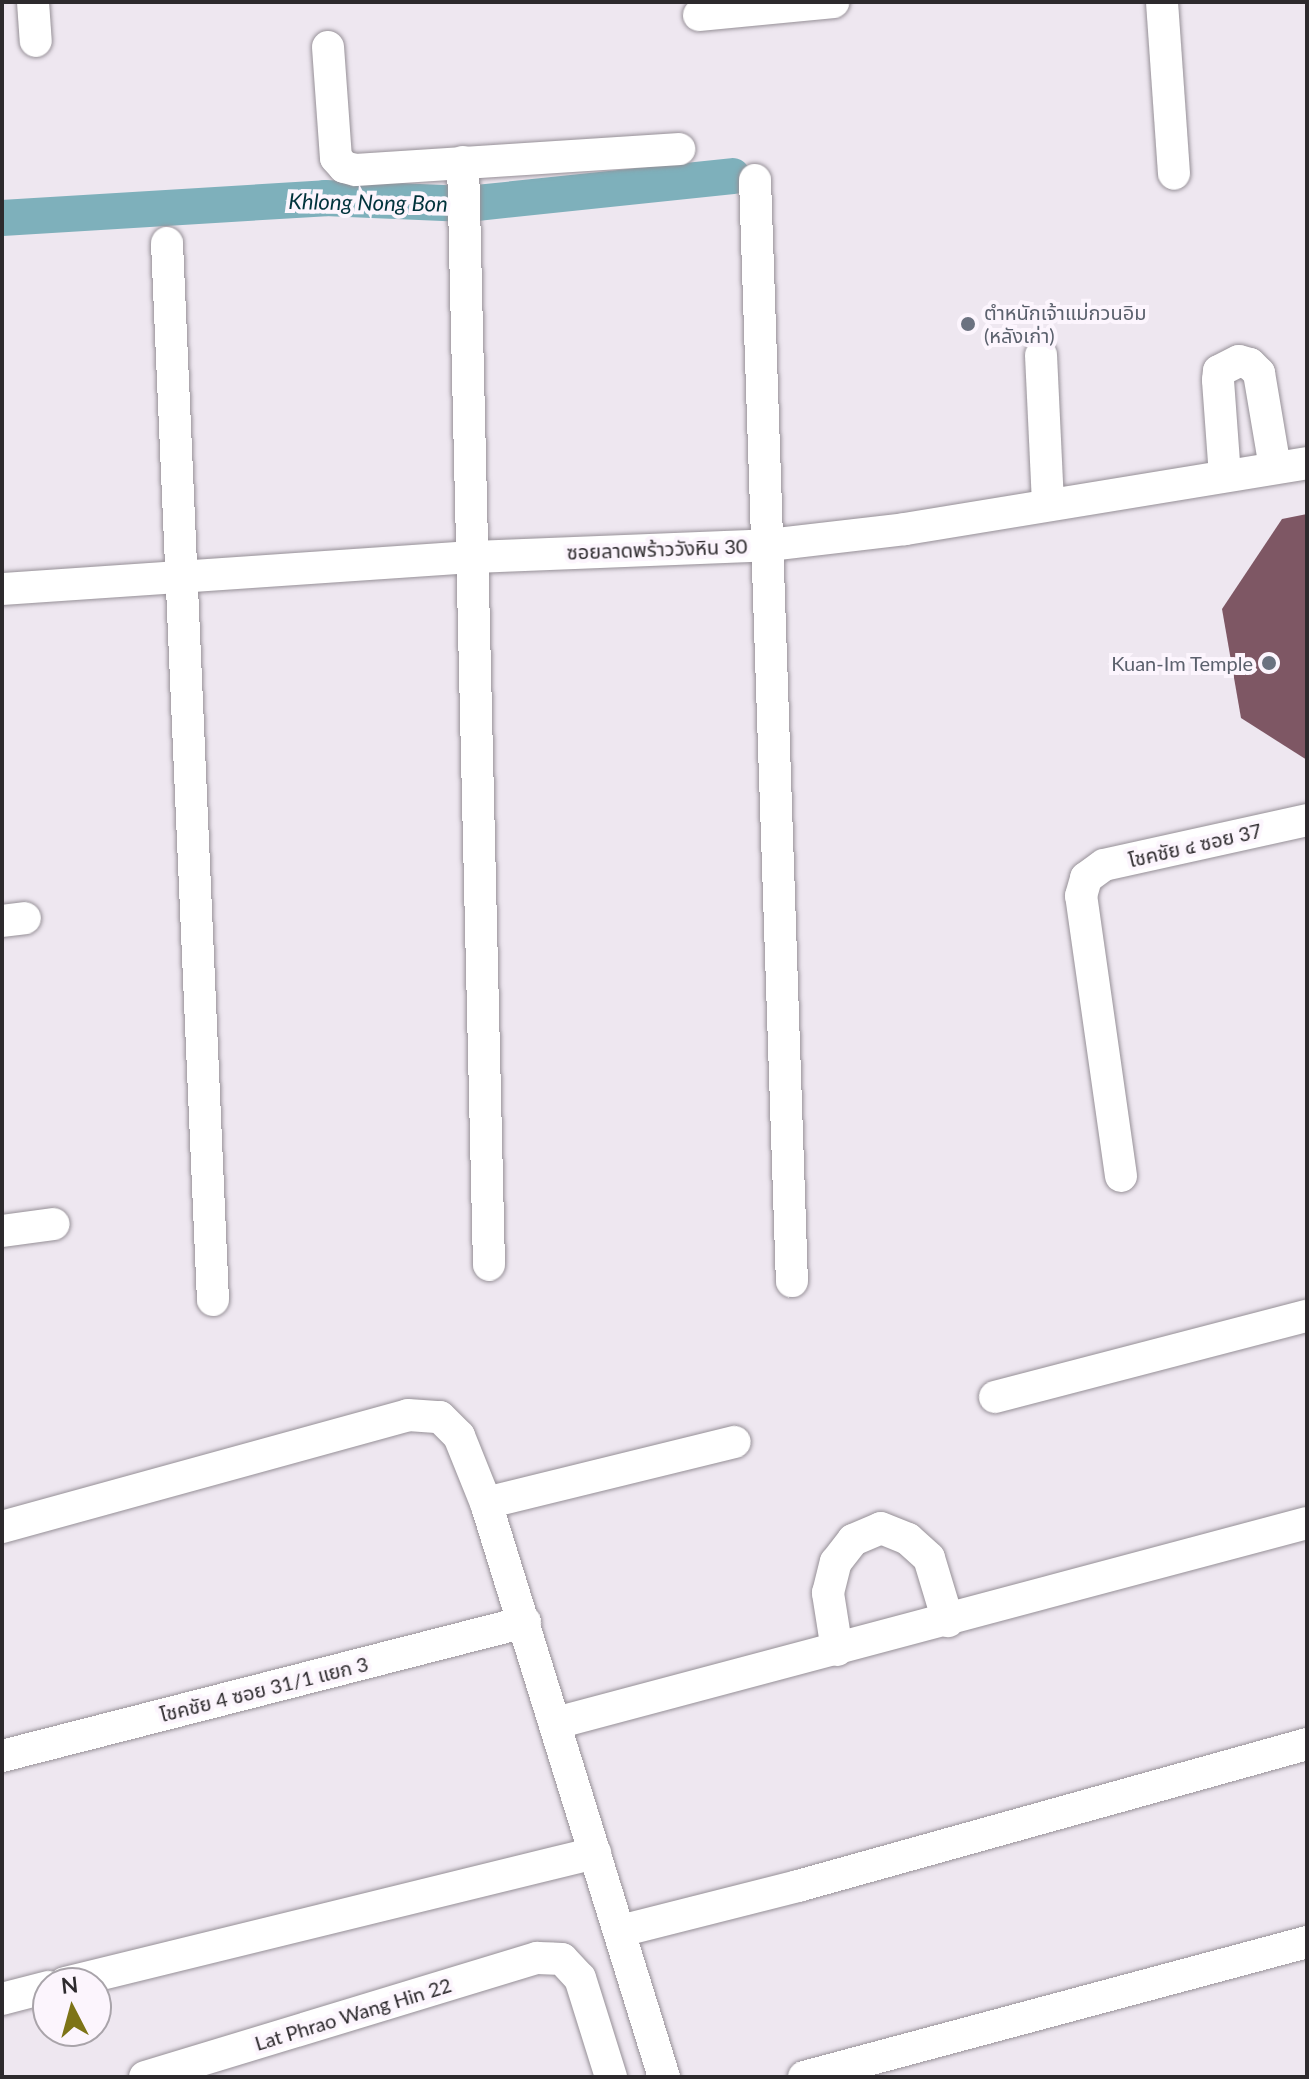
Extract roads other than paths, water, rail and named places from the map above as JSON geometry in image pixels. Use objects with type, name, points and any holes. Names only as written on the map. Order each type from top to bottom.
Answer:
[{"type":"street","points":[[33,2],[36,41]]},
{"type":"street","points":[[699,15],[833,2]]},
{"type":"street","points":[[1162,2],[1174,174]]},
{"type":"street","points":[[328,47],[336,158],[344,167],[464,192],[679,149]]},
{"type":"street","points":[[755,180],[792,1281]]},
{"type":"street","points":[[464,192],[489,1265]]},
{"type":"street","points":[[167,243],[213,1300]]},
{"type":"street","points":[[1041,355],[1048,505]]},
{"type":"street","points":[[1225,476],[1219,371],[1239,361],[1250,364],[1259,373],[1275,468]]},
{"type":"street","name":"ซอยลาดพร้าววังหิน 30","points":[[2,589],[180,574],[474,557],[769,545],[905,529],[1307,463]]},
{"type":"street","name":"โชคชัย ๔ ซอย 37","points":[[1121,1176],[1081,896],[1086,878],[1104,865],[1307,820]]},
{"type":"street","points":[[2,1231],[54,1224]]},
{"type":"street","points":[[995,1397],[1307,1316]]},
{"type":"street","points":[[2,1527],[408,1415],[440,1417],[459,1436],[486,1503],[664,2077]]},
{"type":"street","points":[[486,1503],[735,1442]]},
{"type":"street","points":[[556,1723],[1307,1523]]},
{"type":"street","points":[[837,1650],[828,1593],[836,1562],[853,1540],[881,1528],[908,1539],[929,1558],[948,1621]]},
{"type":"street","name":"โชคชัย 4 ซอย 31/1 แยก 3","points":[[2,1756],[525,1622]]},
{"type":"street","points":[[620,1931],[798,1886],[1307,1744]]},
{"type":"street","points":[[112,1971],[595,1853]]},
{"type":"street","points":[[804,2077],[1307,1942]]},
{"type":"street","name":"Lat Phrao Wang Hin 22","points":[[145,2077],[537,1958],[562,1959],[580,1978],[611,2077]]},
{"type":"street","points":[[2,1999],[32,1991]]},
{"type":"waterway","name":"Khlong Nong Bon","points":[[2,218],[325,198],[467,204],[733,176]]},
{"type":"place","name":"ตำหนักเจ้าแม่กวนอิม (หลังเก่า)","points":[[968,324]]},
{"type":"place","name":"Kuan-Im Temple","points":[[1269,663]]}]
